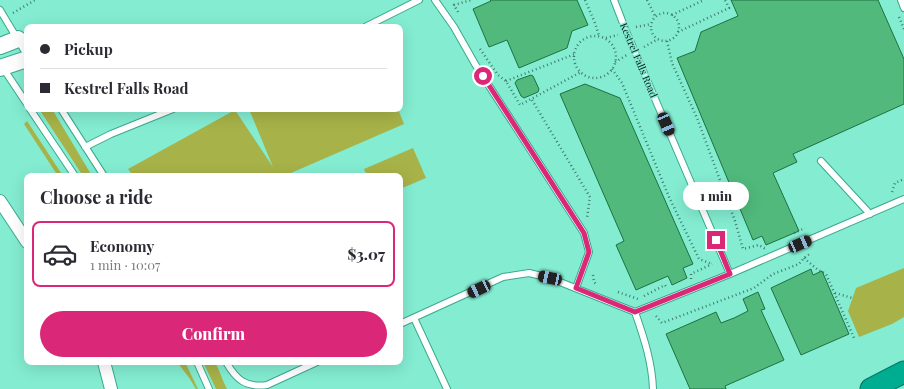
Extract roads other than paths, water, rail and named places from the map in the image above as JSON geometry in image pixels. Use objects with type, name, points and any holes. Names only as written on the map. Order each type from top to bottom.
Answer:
[{"type":"highway","points":[[871,389],[904,372]]},
{"type":"street","points":[[0,46],[18,39]]},
{"type":"street","points":[[1,66],[24,60]]},
{"type":"street","points":[[0,201],[24,237]]},
{"type":"street","points":[[105,365],[112,389]]},
{"type":"lane","points":[[370,24],[420,0]]},
{"type":"lane","points":[[435,0],[454,26],[475,64],[584,233],[589,252],[576,288]]},
{"type":"lane","name":"Kestrel Falls Road","points":[[614,0],[730,274]]},
{"type":"lane","points":[[901,0],[904,8]]},
{"type":"lane","points":[[0,10],[24,50]]},
{"type":"lane","points":[[1,66],[24,100]]},
{"type":"lane","points":[[32,112],[73,173]]},
{"type":"lane","points":[[63,112],[102,173]]},
{"type":"lane","points":[[85,146],[166,112]]},
{"type":"lane","points":[[821,161],[870,214]]},
{"type":"lane","points":[[403,323],[503,278],[529,273],[550,278],[635,312],[730,274],[904,199]]},
{"type":"lane","points":[[635,312],[648,351],[653,372],[653,389]]},
{"type":"lane","points":[[414,318],[447,389]]},
{"type":"lane","points":[[198,365],[209,389]]},
{"type":"lane","points":[[228,365],[237,378],[248,384],[260,386],[267,385],[310,365]]}]
